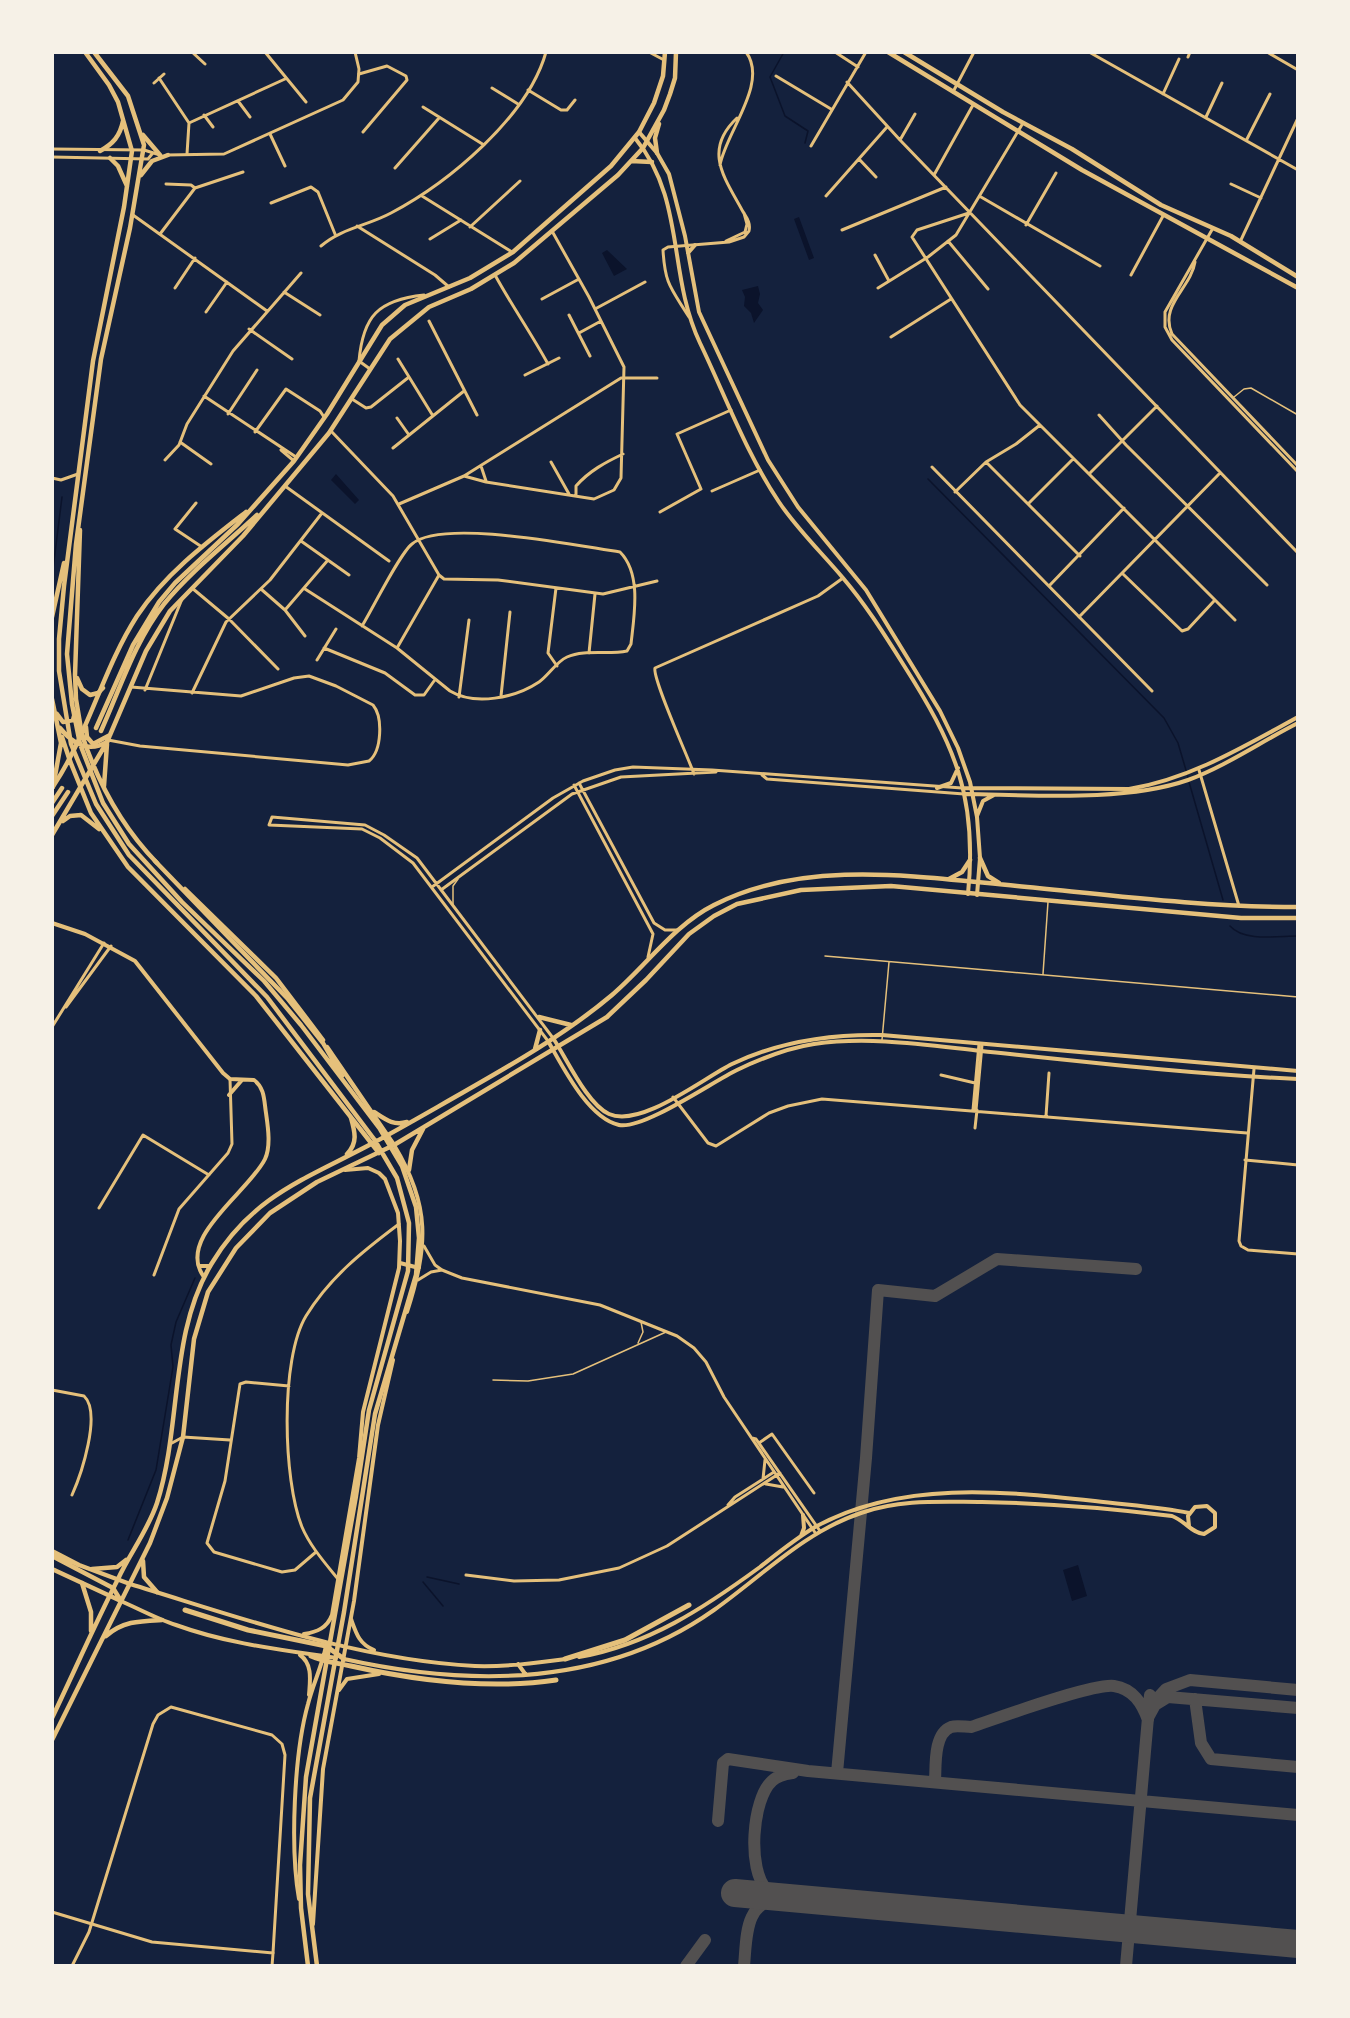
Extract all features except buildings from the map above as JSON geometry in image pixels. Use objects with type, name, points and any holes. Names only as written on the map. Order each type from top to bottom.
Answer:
[{"type":"highway","points":[[565,1659],[625,1640],[689,1605]]},
{"type":"highway","points":[[185,1610],[248,1630],[327,1644],[343,1662]]},
{"type":"highway","points":[[311,1656],[343,1662],[380,1673],[476,1684],[529,1684],[556,1680]]},
{"type":"main road","points":[[85,52],[109,85],[124,119],[132,151],[93,361],[67,555],[59,639],[60,690],[67,726],[83,777],[103,818],[138,866],[248,975],[278,1009],[381,1150],[397,1178],[408,1213],[411,1247],[408,1270],[369,1410],[356,1496],[312,1740],[301,1829],[301,1908]]},
{"type":"main road","points":[[94,52],[128,96],[141,129],[144,150],[100,359],[79,524],[68,627],[68,680],[76,727],[93,781],[112,819],[129,844],[155,874],[264,981],[380,1129],[402,1166],[416,1208],[420,1238],[416,1275],[375,1414],[344,1612],[315,1767],[308,1830],[308,1894],[317,1965]]},
{"type":"main road","points":[[96,728],[133,645],[159,602],[175,583],[257,503],[295,459],[325,418],[358,361],[385,321],[424,295],[470,278],[513,252],[611,166],[639,132],[663,76],[665,52]]},
{"type":"main road","points":[[657,153],[656,133],[675,78],[676,52]]},
{"type":"main road","points":[[904,52],[1023,123],[1072,149],[1161,204],[1240,242],[1298,277]]},
{"type":"main road","points":[[889,53],[1017,132],[1164,216],[1298,288]]},
{"type":"main road","points":[[52,835],[108,741],[156,632],[181,597],[243,536],[331,431],[390,339],[429,307],[495,275],[552,231],[643,148],[664,110]]},
{"type":"main road","points":[[100,151],[116,140],[121,132],[124,119]]},
{"type":"main road","points":[[141,129],[160,155]]},
{"type":"main road","points":[[639,132],[657,153],[669,174],[699,312],[768,460],[789,496],[855,575],[880,611],[950,729],[971,788],[977,817],[980,858],[977,895]]},
{"type":"main road","points":[[635,138],[652,162],[664,188],[681,290],[689,318],[760,470],[783,507],[873,617],[934,713],[958,768],[966,794],[970,860],[968,894]]},
{"type":"main road","points":[[140,177],[152,160],[168,155]]},
{"type":"main road","points":[[110,158],[118,166],[127,186]]},
{"type":"main road","points":[[630,161],[652,162]]},
{"type":"main road","points":[[687,253],[695,245]]},
{"type":"main road","points":[[424,295],[429,301],[429,307]]},
{"type":"main road","points":[[101,731],[138,648],[163,606],[179,587],[280,492]]},
{"type":"main road","points":[[52,787],[78,745],[136,617],[166,579],[257,503]]},
{"type":"main road","points":[[79,524],[81,545],[75,669],[77,709],[82,735],[92,765],[106,795],[179,889],[214,920],[288,999],[323,1043],[346,1084]]},
{"type":"main road","points":[[52,617],[67,555]]},
{"type":"main road","points":[[873,617],[880,619],[880,611]]},
{"type":"main road","points":[[75,669],[79,684],[85,693],[94,694],[103,688]]},
{"type":"main road","points":[[52,699],[58,726],[60,754],[52,787]]},
{"type":"main road","points":[[55,711],[63,722],[72,720],[77,709]]},
{"type":"main road","points":[[1200,772],[1298,717]]},
{"type":"main road","points":[[966,794],[1129,794],[1200,772],[1298,723]]},
{"type":"main road","points":[[58,726],[78,745],[99,746],[108,741]]},
{"type":"main road","points":[[58,726],[81,789],[107,837],[141,881],[262,1004],[379,1153]]},
{"type":"main road","points":[[86,726],[87,737],[93,744],[112,733]]},
{"type":"main road","points":[[106,795],[103,782],[108,741]]},
{"type":"main road","points":[[937,788],[951,783],[958,768]]},
{"type":"main road","points":[[964,788],[1129,789],[1184,778]]},
{"type":"main road","points":[[52,803],[62,788]]},
{"type":"main road","points":[[52,816],[68,792]]},
{"type":"main road","points":[[977,817],[983,801],[995,794]]},
{"type":"main road","points":[[56,829],[70,816],[81,815],[107,837]]},
{"type":"main road","points":[[980,858],[988,876],[1002,885]]},
{"type":"main road","points":[[947,879],[962,872],[970,860]]},
{"type":"main road","points":[[155,861],[276,978],[310,1020],[388,1134],[409,1170],[421,1204],[424,1246],[418,1280],[389,1377],[378,1425],[351,1618],[319,1800],[312,1929]]},
{"type":"main road","points":[[52,1718],[156,1503],[172,1443],[183,1347],[197,1291],[228,1239],[263,1202],[371,1144],[550,1040],[611,996],[700,913],[732,896],[791,880],[854,876],[947,879],[1239,907],[1298,907]]},
{"type":"main road","points":[[52,1740],[143,1558],[167,1498],[183,1437],[193,1349],[203,1306],[220,1271],[236,1248],[270,1213],[317,1182],[379,1153],[526,1063],[553,1050],[607,1017],[689,934],[714,916],[737,904],[782,893],[842,886],[891,886],[1241,918],[1298,918]]},
{"type":"main road","points":[[52,923],[111,946],[131,958],[230,1079],[254,1080],[262,1089],[267,1124],[267,1152],[259,1167],[205,1235],[196,1250],[204,1277]]},
{"type":"main road","points":[[539,1017],[571,1025]]},
{"type":"main road","points":[[535,1048],[540,1030]]},
{"type":"main road","points":[[550,1040],[558,1046],[589,1095],[608,1114],[621,1118],[636,1117],[733,1063],[789,1043],[832,1035],[882,1035],[1298,1071]]},
{"type":"main road","points":[[550,1040],[553,1050],[591,1108],[605,1120],[620,1126],[638,1124],[736,1070],[791,1050],[843,1041],[882,1042],[1252,1077],[1298,1079]]},
{"type":"main road","points":[[229,1095],[243,1079]]},
{"type":"main road","points":[[374,1112],[390,1122],[400,1124],[420,1116]]},
{"type":"main road","points":[[339,1161],[355,1143],[351,1119]]},
{"type":"main road","points":[[409,1170],[412,1150],[424,1126]]},
{"type":"main road","points":[[302,1634],[315,1632],[328,1624],[332,1615],[351,1504],[363,1412],[400,1263],[399,1224],[390,1190],[380,1173],[358,1167],[344,1170]]},
{"type":"main road","points":[[400,1263],[420,1268]]},
{"type":"main road","points":[[199,1266],[210,1266]]},
{"type":"main road","points":[[372,1371],[379,1381],[389,1377]]},
{"type":"main road","points":[[174,1426],[185,1422]]},
{"type":"main road","points":[[52,1551],[117,1580],[302,1634],[327,1644],[466,1665],[518,1664],[565,1659],[612,1649],[677,1623],[801,1536],[882,1501],[923,1494],[968,1492],[1066,1498],[1189,1513]]},
{"type":"main road","points":[[351,1504],[360,1502],[366,1509]]},
{"type":"main road","points":[[343,1662],[401,1672],[445,1676],[526,1675],[598,1663],[646,1647],[713,1611],[818,1533],[861,1513],[889,1504],[922,1502],[1066,1506],[1172,1516],[1195,1532],[1204,1534],[1212,1530],[1217,1519],[1213,1510],[1207,1506],[1195,1507],[1189,1513],[1189,1526]]},
{"type":"main road","points":[[801,1536],[804,1528],[803,1515]]},
{"type":"main road","points":[[52,1556],[113,1588],[121,1600]]},
{"type":"main road","points":[[143,1558],[144,1577],[157,1592]]},
{"type":"main road","points":[[92,1569],[117,1567],[128,1559]]},
{"type":"main road","points":[[52,1569],[162,1620],[223,1638],[311,1656]]},
{"type":"main road","points":[[748,1575],[760,1575]]},
{"type":"main road","points":[[81,1583],[93,1619],[90,1639]]},
{"type":"main road","points":[[351,1618],[357,1638],[366,1647],[383,1654]]},
{"type":"main road","points":[[104,1638],[117,1626],[129,1622],[162,1620]]},
{"type":"main road","points":[[308,1705],[327,1644]]},
{"type":"main road","points":[[296,1653],[306,1660],[309,1669],[308,1705],[296,1801],[295,1864],[308,1965]]},
{"type":"main road","points":[[518,1664],[526,1675]]},
{"type":"main road","points":[[338,1692],[347,1678],[380,1673]]},
{"type":"street","points":[[192,52],[205,64]]},
{"type":"street","points":[[265,52],[306,102]]},
{"type":"street","points":[[52,149],[144,150],[160,155],[224,154],[349,96],[359,75],[355,52]]},
{"type":"street","points":[[321,246],[335,234],[388,215],[422,196],[484,146],[537,78],[546,52]]},
{"type":"street","points":[[649,52],[664,60]]},
{"type":"street","points":[[689,318],[672,294],[665,277],[663,250],[675,246],[726,241],[745,232],[747,224],[744,213],[717,159],[719,147],[737,118],[751,88],[754,75],[746,52]]},
{"type":"street","points":[[835,52],[857,66]]},
{"type":"street","points":[[811,146],[865,52]]},
{"type":"street","points":[[953,92],[974,52]]},
{"type":"street","points":[[1089,52],[1247,139],[1298,170]]},
{"type":"street","points":[[1098,58],[1101,52]]},
{"type":"street","points":[[1267,52],[1298,70]]},
{"type":"street","points":[[1163,94],[1179,59]]},
{"type":"street","points":[[359,75],[387,66],[406,76],[407,80],[363,132]]},
{"type":"street","points":[[154,83],[164,74]]},
{"type":"street","points":[[776,76],[832,110]]},
{"type":"street","points":[[159,78],[189,123],[187,155]]},
{"type":"street","points":[[189,123],[285,79]]},
{"type":"street","points":[[848,83],[900,140],[1297,552]]},
{"type":"street","points":[[1206,117],[1222,83]]},
{"type":"street","points":[[492,88],[518,104]]},
{"type":"street","points":[[528,90],[561,110],[567,110],[575,100]]},
{"type":"street","points":[[1247,139],[1270,94]]},
{"type":"street","points":[[238,100],[250,117]]},
{"type":"street","points":[[934,175],[973,105]]},
{"type":"street","points":[[423,107],[484,146]]},
{"type":"street","points":[[900,140],[915,114]]},
{"type":"street","points":[[204,115],[213,128]]},
{"type":"street","points":[[396,168],[439,118]]},
{"type":"street","points":[[1240,242],[1298,118]]},
{"type":"street","points":[[878,288],[925,259],[962,228],[1023,123]]},
{"type":"street","points":[[826,196],[887,126]]},
{"type":"street","points":[[270,134],[285,166]]},
{"type":"street","points":[[52,157],[148,159],[152,154]]},
{"type":"street","points":[[859,159],[876,177]]},
{"type":"street","points":[[160,234],[195,188],[243,172]]},
{"type":"street","points":[[1026,225],[1056,172]]},
{"type":"street","points":[[470,226],[520,181]]},
{"type":"street","points":[[166,184],[191,185],[195,188]]},
{"type":"street","points":[[1231,184],[1260,198]]},
{"type":"street","points":[[271,203],[311,187],[318,192],[335,234]]},
{"type":"street","points":[[842,230],[946,187]]},
{"type":"street","points":[[422,196],[513,252]]},
{"type":"street","points":[[981,197],[1100,266]]},
{"type":"street","points":[[971,213],[914,233],[912,237],[1020,405],[1235,620]]},
{"type":"street","points":[[131,214],[267,311]]},
{"type":"street","points":[[1131,274],[1164,216]]},
{"type":"street","points":[[430,239],[461,220]]},
{"type":"street","points":[[357,225],[435,275],[448,286]]},
{"type":"street","points":[[1213,228],[1168,315],[1170,328],[1177,340],[1234,397],[1263,431],[1269,433],[1295,459],[1298,466]]},
{"type":"street","points":[[465,476],[486,482],[594,499],[614,490],[621,478],[625,377],[623,362],[552,231]]},
{"type":"street","points":[[948,241],[988,289]]},
{"type":"street","points":[[876,255],[889,281]]},
{"type":"street","points":[[175,288],[195,258]]},
{"type":"street","points":[[1195,262],[1191,264],[1165,312],[1165,327],[1172,340],[1298,472]]},
{"type":"street","points":[[165,460],[180,442],[204,396],[249,329],[301,273]]},
{"type":"street","points":[[495,275],[512,307],[524,320],[548,364]]},
{"type":"street","points":[[542,299],[579,279]]},
{"type":"street","points":[[206,312],[227,282]]},
{"type":"street","points":[[595,309],[645,282]]},
{"type":"street","points":[[284,292],[320,315]]},
{"type":"street","points":[[370,369],[358,361],[364,331],[377,310],[396,299],[424,295]]},
{"type":"street","points":[[891,337],[951,299]]},
{"type":"street","points":[[569,315],[590,356]]},
{"type":"street","points":[[429,321],[477,415]]},
{"type":"street","points":[[578,333],[601,321]]},
{"type":"street","points":[[249,329],[292,359]]},
{"type":"street","points":[[525,375],[559,358]]},
{"type":"street","points":[[398,359],[433,416]]},
{"type":"street","points":[[228,414],[257,370]]},
{"type":"street","points":[[352,399],[366,408],[371,407],[409,377]]},
{"type":"street","points":[[398,504],[465,476],[625,377],[657,378]]},
{"type":"street","points":[[255,432],[286,388],[320,411],[325,418]]},
{"type":"street","points":[[393,448],[464,391]]},
{"type":"street","points":[[204,396],[295,459]]},
{"type":"street","points":[[1089,474],[1157,406]]},
{"type":"street","points":[[660,512],[701,489],[677,434],[731,410]]},
{"type":"street","points":[[1100,415],[1186,507],[1267,585]]},
{"type":"street","points":[[397,418],[409,435]]},
{"type":"street","points":[[955,492],[986,462],[1020,441],[1040,425]]},
{"type":"street","points":[[331,431],[398,504],[444,579],[498,579],[595,594],[657,581]]},
{"type":"street","points":[[180,442],[211,464]]},
{"type":"street","points":[[576,496],[576,486],[581,480],[605,462],[623,453]]},
{"type":"street","points":[[1028,504],[1073,459]]},
{"type":"street","points":[[551,462],[569,494]]},
{"type":"street","points":[[986,462],[1080,556]]},
{"type":"street","points":[[482,466],[486,482]]},
{"type":"street","points":[[932,467],[1152,691]]},
{"type":"street","points":[[712,491],[760,470]]},
{"type":"street","points":[[1079,617],[1220,473]]},
{"type":"street","points":[[52,478],[61,480],[78,474]]},
{"type":"street","points":[[285,486],[389,561]]},
{"type":"street","points":[[196,502],[175,529],[202,547]]},
{"type":"street","points":[[1049,586],[1124,508]]},
{"type":"street","points":[[192,693],[222,627],[261,589],[322,513]]},
{"type":"street","points":[[305,589],[362,626],[397,648],[435,681],[459,697],[476,699],[501,696],[536,684],[567,657],[629,649],[636,601],[634,587],[620,552],[468,533],[418,539],[408,547],[362,626]]},
{"type":"street","points":[[301,541],[349,575]]},
{"type":"street","points":[[285,610],[328,560]]},
{"type":"street","points":[[1123,573],[1182,631],[1188,629],[1214,601]]},
{"type":"street","points":[[397,648],[439,574]]},
{"type":"street","points":[[694,774],[670,711],[654,679],[654,669],[818,596],[843,578]]},
{"type":"street","points":[[191,586],[229,619],[278,669]]},
{"type":"street","points":[[556,588],[548,653],[557,666]]},
{"type":"street","points":[[261,589],[285,610],[305,636]]},
{"type":"street","points":[[589,653],[595,594]]},
{"type":"street","points":[[145,690],[182,603],[181,597]]},
{"type":"street","points":[[501,696],[510,612]]},
{"type":"street","points":[[459,697],[469,620]]},
{"type":"street","points":[[317,660],[336,629]]},
{"type":"street","points":[[324,648],[385,673],[415,695],[423,695],[435,681]]},
{"type":"street","points":[[108,741],[348,765],[369,761],[378,746],[376,709],[366,700],[309,676],[294,678],[241,696],[145,690],[131,687]]},
{"type":"street","points":[[661,768],[662,774]]},
{"type":"street","points":[[432,886],[505,835],[536,809],[574,785],[615,770],[692,769],[762,776],[964,788]]},
{"type":"street","points":[[439,892],[581,789],[621,777],[716,772]]},
{"type":"street","points":[[1200,772],[1239,907]]},
{"type":"street","points":[[762,776],[767,779],[966,794]]},
{"type":"street","points":[[579,783],[654,923],[665,930],[683,928]]},
{"type":"street","points":[[574,785],[653,934],[652,949],[645,964]]},
{"type":"street","points":[[550,1040],[539,1017],[453,907],[439,892],[432,886],[413,863],[380,838],[362,829],[269,825],[272,817],[365,825],[417,858],[436,884],[439,892],[540,1030],[550,1040]]},
{"type":"street","points":[[66,1007],[104,943]]},
{"type":"street","points":[[52,1027],[111,946]]},
{"type":"street","points":[[975,1128],[975,1083],[981,1045]]},
{"type":"street","points":[[975,1110],[980,1051]]},
{"type":"street","points":[[1254,1068],[1239,1235],[1241,1246],[1248,1250],[1298,1254]]},
{"type":"street","points":[[1046,1116],[1049,1073]]},
{"type":"street","points":[[941,1076],[975,1083]]},
{"type":"street","points":[[154,1275],[179,1209],[232,1144],[230,1079]]},
{"type":"street","points":[[673,1097],[708,1143],[716,1146],[769,1113],[819,1099],[1247,1133]]},
{"type":"street","points":[[99,1208],[143,1135],[209,1175]]},
{"type":"street","points":[[1245,1160],[1298,1165]]},
{"type":"street","points":[[338,1580],[316,1552],[302,1526],[294,1491],[288,1435],[289,1386],[295,1340],[305,1318],[325,1287],[360,1254],[399,1224]]},
{"type":"street","points":[[424,1246],[435,1264],[442,1270],[486,1284],[600,1305],[666,1331],[694,1348],[706,1362],[724,1397],[755,1446],[803,1515],[815,1528]]},
{"type":"street","points":[[418,1280],[431,1272],[442,1270]]},
{"type":"street","points":[[289,1386],[246,1382],[240,1384],[225,1480],[207,1543],[211,1550],[282,1572],[295,1570],[316,1552]]},
{"type":"street","points":[[52,1390],[84,1396],[92,1412],[83,1466],[72,1495]]},
{"type":"street","points":[[755,1446],[771,1434],[814,1493]]},
{"type":"street","points":[[172,1443],[183,1437],[230,1440]]},
{"type":"street","points":[[752,1438],[759,1443],[779,1471],[818,1533]]},
{"type":"street","points":[[763,1479],[765,1460]]},
{"type":"street","points":[[466,1575],[513,1581],[559,1580],[619,1568],[667,1546],[765,1484],[779,1471]]},
{"type":"street","points":[[727,1507],[735,1497],[775,1474]]},
{"type":"street","points":[[765,1484],[784,1488]]},
{"type":"street","points":[[333,1573],[339,1573]]},
{"type":"street","points":[[72,1965],[90,1925],[153,1724],[165,1709],[176,1707],[272,1735],[282,1744],[285,1755],[272,1965]]},
{"type":"street","points":[[52,1912],[90,1925],[178,1947],[273,1953]]},
{"type":"lane","points":[[1235,408],[1234,397],[1248,387],[1298,415]]},
{"type":"lane","points":[[453,907],[453,886],[463,873]]},
{"type":"lane","points":[[1043,975],[1047,902]]},
{"type":"lane","points":[[825,956],[1298,997]]},
{"type":"lane","points":[[882,1042],[890,961]]},
{"type":"lane","points":[[638,1344],[643,1332],[640,1320]]},
{"type":"lane","points":[[493,1380],[528,1381],[573,1374],[586,1370],[666,1331]]},
{"type":"water","points":[[799,217],[814,258],[809,260],[794,219]]},
{"type":"water","points":[[607,250],[627,269],[614,276],[602,253]]},
{"type":"water","points":[[758,286],[760,294],[758,303],[763,310],[754,323],[751,313],[744,306],[745,297],[742,290]]},
{"type":"water","points":[[336,474],[359,500],[355,504],[331,480]]},
{"type":"water","points":[[1078,1565],[1087,1596],[1072,1601],[1063,1570]]},
{"type":"waterway","points":[[784,52],[770,77],[785,116],[808,131],[805,143]]},
{"type":"waterway","points":[[928,479],[1164,718],[1178,743],[1188,777]]},
{"type":"waterway","points":[[52,577],[62,497]]},
{"type":"waterway","points":[[1189,782],[1223,900]]},
{"type":"waterway","points":[[1230,926],[1236,931],[1252,936],[1298,936]]},
{"type":"waterway","points":[[128,1540],[156,1470],[173,1367],[171,1345],[176,1322],[195,1278]]},
{"type":"waterway","points":[[427,1577],[459,1584]]},
{"type":"waterway","points":[[423,1582],[443,1606]]},
{"type":"taxiway","points":[[837,1773],[866,1458],[878,1290],[935,1296],[997,1259],[1136,1269]]},
{"type":"taxiway","points":[[1156,1700],[1166,1689],[1190,1680],[1298,1690]]},
{"type":"taxiway","points":[[935,1782],[938,1744],[941,1736],[951,1727],[971,1727],[1067,1695],[1114,1686],[1132,1694],[1143,1708],[1148,1720]]},
{"type":"taxiway","points":[[1126,1966],[1150,1695]]},
{"type":"taxiway","points":[[1149,1716],[1155,1705],[1168,1697],[1298,1708]]},
{"type":"taxiway","points":[[1195,1699],[1201,1743],[1211,1759],[1298,1767]]},
{"type":"taxiway","points":[[718,1821],[723,1763],[728,1759],[808,1771],[1298,1815]]},
{"type":"taxiway","points":[[783,1897],[767,1890],[761,1880],[757,1867],[754,1835],[756,1818],[765,1790],[777,1777],[793,1773]]},
{"type":"taxiway","points":[[744,1966],[747,1932],[754,1913],[770,1900],[782,1897]]},
{"type":"taxiway","points":[[686,1966],[705,1940]]},
{"type":"runway","points":[[735,1893],[1298,1944]]}]
